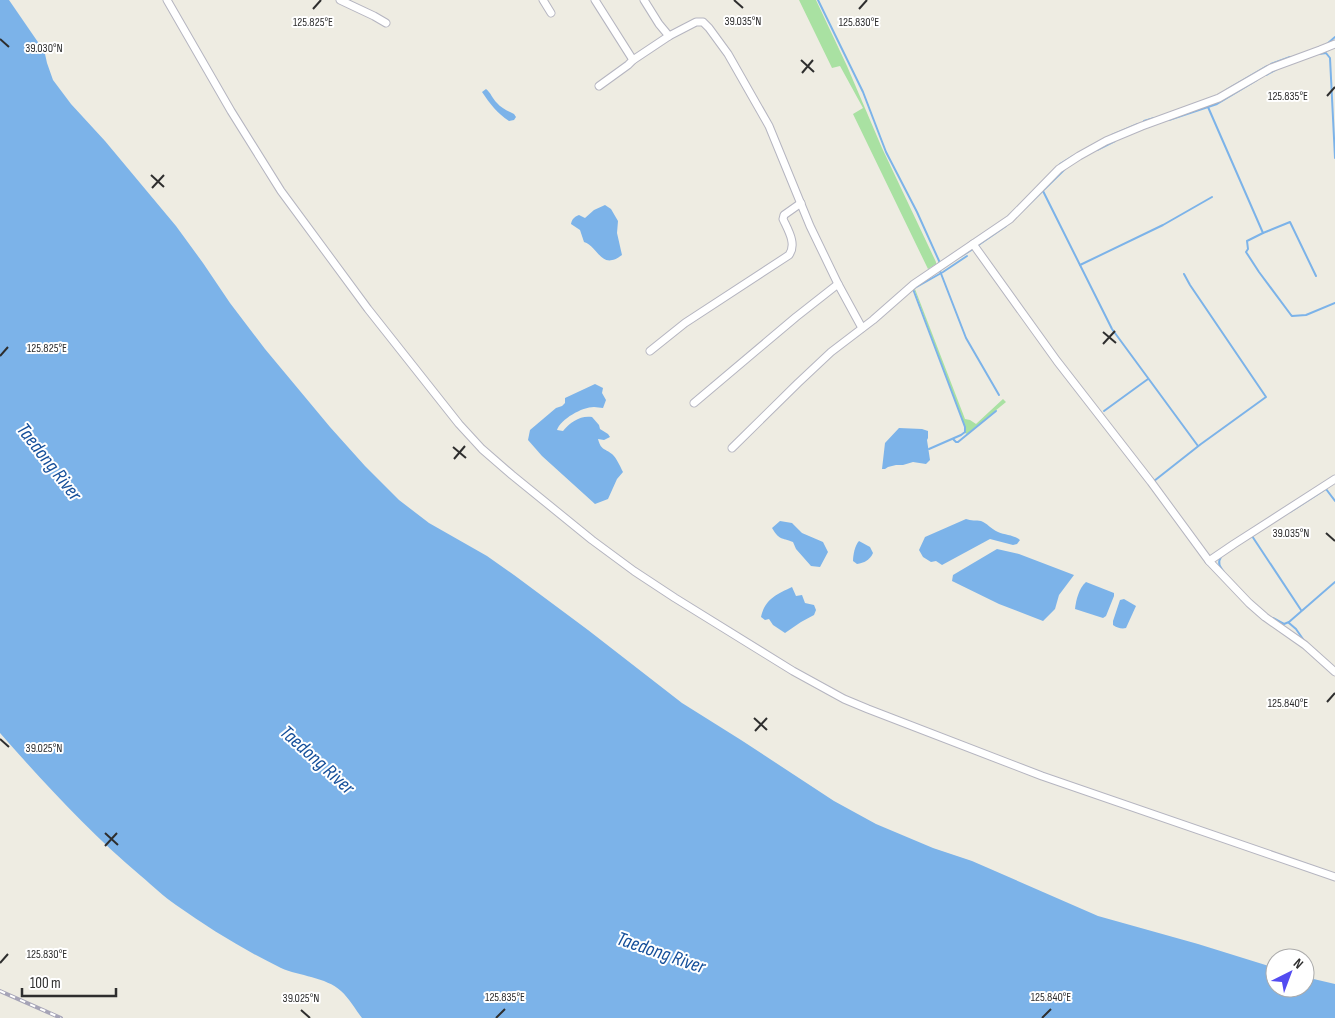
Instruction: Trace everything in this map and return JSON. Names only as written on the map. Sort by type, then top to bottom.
[{"type":"street","points":[[167,0],[231,111],[280,190],[368,309],[459,424],[482,449],[512,475],[599,545],[675,598],[793,671],[844,699],[1042,776],[1335,877]]},
{"type":"street","points":[[340,0],[386,23]]},
{"type":"street","points":[[543,0],[551,13]]},
{"type":"street","points":[[595,0],[633,60]]},
{"type":"street","points":[[644,0],[669,36]]},
{"type":"street","points":[[599,86],[669,36],[696,22],[704,22],[728,54],[769,126],[810,226],[862,328]]},
{"type":"street","points":[[732,448],[831,352],[914,284],[1010,219],[1059,169],[1106,141],[1219,98],[1271,68],[1335,44]]},
{"type":"street","points":[[650,351],[685,324],[789,255],[793,246],[783,219],[784,215],[801,203]]},
{"type":"street","points":[[973,244],[1057,361],[1151,482],[1209,561],[1249,603],[1265,617],[1306,646],[1335,672]]},
{"type":"street","points":[[694,403],[838,284]]},
{"type":"street","points":[[1209,561],[1335,479]]},
{"type":"green space","points":[[799,0],[816,0],[882,148],[936,262],[936,264],[928,269],[853,114],[863,108],[840,66],[832,68]]},
{"type":"green space","points":[[914,289],[965,419],[976,424],[1003,399],[1006,402],[967,434],[965,433],[965,427]]},
{"type":"water","name":"Taedong River","points":[[0,0],[9,0],[42,48],[53,80],[71,104],[105,141],[176,226],[265,349],[330,427],[399,500],[429,523],[487,556],[514,575],[682,703],[834,801],[876,824],[933,848],[972,861],[1098,916],[1265,965],[1265,998],[1315,998],[1315,979],[1335,984],[1335,1018],[362,1018],[347,997],[335,986],[288,971],[267,961],[214,931],[163,895],[122,860],[86,825],[0,733]]},
{"type":"water","points":[[486,89],[499,105],[514,114],[516,117],[514,120],[509,121],[494,108],[482,92]]},
{"type":"water","points":[[605,205],[611,209],[618,221],[617,233],[622,255],[609,260],[605,259],[584,242],[580,230],[571,224],[573,219],[579,215],[585,218],[594,210]]},
{"type":"water","points":[[595,384],[603,388],[602,393],[606,400],[603,408],[594,407],[578,411],[567,418],[557,430],[563,431],[572,422],[580,418],[592,417],[600,429],[610,437],[604,440],[598,439],[599,443],[615,457],[623,472],[617,479],[608,499],[595,504],[542,456],[528,440],[530,430],[556,408],[562,406],[565,403],[565,398]]},
{"type":"water","points":[[899,428],[928,431],[927,440],[930,460],[926,464],[913,462],[882,469],[885,443]]},
{"type":"water","points":[[966,519],[981,521],[998,532],[1020,540],[1017,544],[1013,545],[990,539],[942,565],[936,561],[931,562],[923,557],[919,550],[925,537]]},
{"type":"water","points":[[780,521],[792,523],[802,533],[823,542],[828,552],[820,567],[811,566],[796,549],[793,542],[777,535],[772,528]]},
{"type":"water","points":[[859,541],[870,547],[873,553],[866,561],[857,564],[853,559],[855,548]]},
{"type":"water","points":[[997,549],[1019,554],[1074,575],[1059,595],[1055,609],[1043,621],[999,604],[952,581],[953,575]]},
{"type":"water","points":[[1086,582],[1114,593],[1106,616],[1103,618],[1075,609],[1078,594]]},
{"type":"water","points":[[792,587],[796,596],[802,595],[805,603],[814,605],[816,610],[814,615],[785,633],[773,625],[769,619],[765,620],[761,617],[769,601]]},
{"type":"water","points":[[1124,599],[1136,606],[1126,628],[1121,628],[1113,625],[1113,621],[1120,600]]},
{"type":"waterway","points":[[818,0],[863,92],[886,152],[941,263]]},
{"type":"waterway","points":[[1327,44],[1335,37]]},
{"type":"waterway","points":[[1319,54],[1326,53],[1330,58],[1335,158]]},
{"type":"waterway","points":[[1271,64],[1290,57]]},
{"type":"waterway","points":[[1226,90],[1267,66]]},
{"type":"waterway","points":[[1266,75],[1277,69]]},
{"type":"waterway","points":[[1169,120],[1217,104],[1257,80]]},
{"type":"waterway","points":[[1208,107],[1263,233],[1290,222],[1316,276]]},
{"type":"waterway","points":[[1144,121],[1154,118]]},
{"type":"waterway","points":[[1112,135],[1138,124]]},
{"type":"waterway","points":[[1097,150],[1115,141]]},
{"type":"waterway","points":[[1060,164],[1073,156]]},
{"type":"waterway","points":[[1017,216],[1065,169]]},
{"type":"waterway","points":[[1043,191],[1112,329],[1198,446]]},
{"type":"waterway","points":[[1080,265],[1163,225],[1212,197]]},
{"type":"waterway","points":[[977,246],[1006,226]]},
{"type":"waterway","points":[[1263,233],[1247,241],[1248,249],[1246,252],[1292,316],[1306,315],[1335,303]]},
{"type":"waterway","points":[[960,257],[973,249]]},
{"type":"waterway","points":[[913,289],[967,256]]},
{"type":"waterway","points":[[937,272],[952,262]]},
{"type":"waterway","points":[[940,271],[966,338],[999,395]]},
{"type":"waterway","points":[[1154,481],[1266,397],[1184,274]]},
{"type":"waterway","points":[[913,289],[965,427],[965,432],[961,435],[929,449]]},
{"type":"waterway","points":[[1104,411],[1148,379]]},
{"type":"waterway","points":[[953,439],[958,442],[996,411]]},
{"type":"waterway","points":[[1290,512],[1326,489],[1335,501]]},
{"type":"waterway","points":[[1252,536],[1301,610]]},
{"type":"waterway","points":[[1221,557],[1219,563],[1224,572]]},
{"type":"waterway","points":[[1273,618],[1284,624],[1289,622],[1335,582]]},
{"type":"waterway","points":[[1289,623],[1305,642]]},
{"type":"railway","points":[[0,991],[61,1018]]}]
